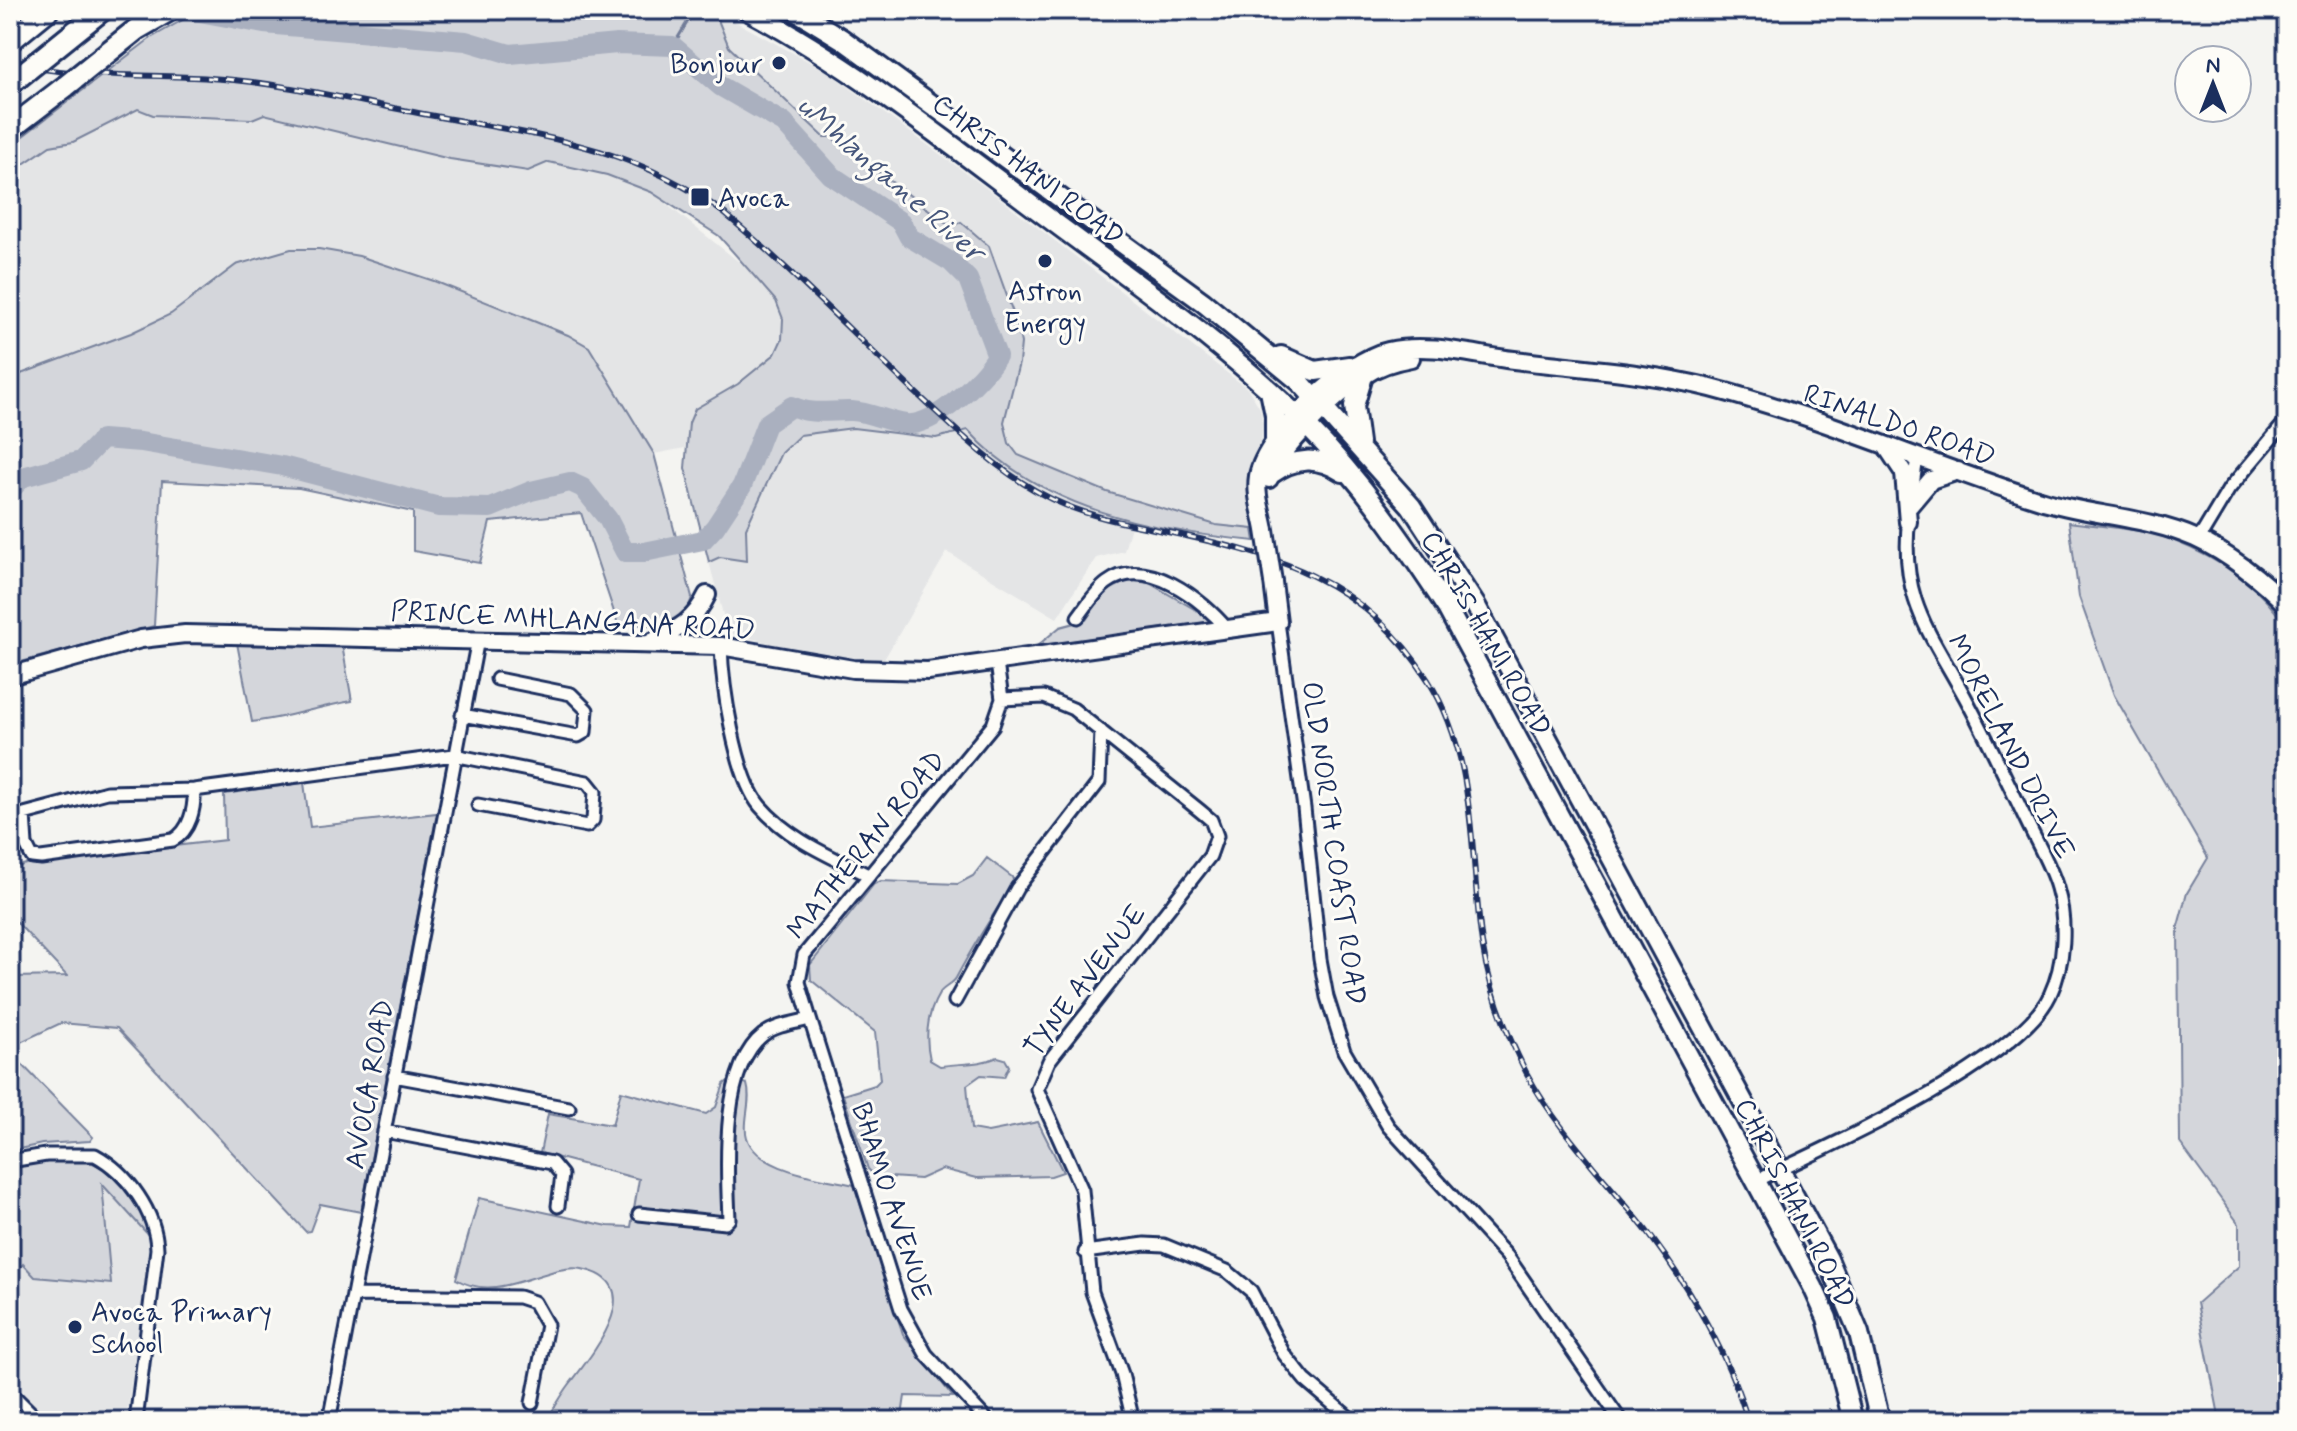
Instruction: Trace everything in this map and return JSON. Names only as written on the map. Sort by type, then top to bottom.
[{"type":"highway","points":[[10,41],[48,10]]},
{"type":"highway","points":[[10,84],[102,10]]},
{"type":"highway","points":[[10,129],[137,29],[170,10]]},
{"type":"main road","name":"CHRIS HANI ROAD","points":[[795,10],[842,39],[1250,340],[1322,404],[1411,506],[1476,606],[1781,1169],[1845,1296],[1859,1333],[1880,1421]]},
{"type":"main road","points":[[826,10],[842,39]]},
{"type":"main road","name":"CHRIS HANI ROAD","points":[[753,11],[905,110],[1175,313],[1270,390],[1355,480],[1403,540],[1447,608],[1827,1318],[1853,1421]]},
{"type":"main road","points":[[1250,340],[1315,371],[1357,371],[1354,406],[1360,446]]},
{"type":"main road","points":[[1270,390],[1275,439]]},
{"type":"main road","points":[[1271,474],[1287,463],[1313,460],[1355,480]]},
{"type":"street","name":"RINALDO ROAD","points":[[1303,422],[1357,371],[1412,357],[1472,355],[1707,387],[2038,500],[2148,523],[2199,539],[2259,580],[2287,606]]},
{"type":"street","points":[[2199,539],[2229,489],[2287,420]]},
{"type":"street","name":"OLD NORTH COAST ROAD","points":[[1303,422],[1275,439],[1258,477],[1257,495],[1264,522],[1304,808],[1320,959],[1327,997],[1344,1051],[1388,1126],[1507,1256],[1621,1421]]},
{"type":"street","name":"OLD NORTH COAST ROAD","points":[[1264,522],[1271,474],[1303,422]]},
{"type":"street","points":[[1886,446],[1904,473],[1909,514]]},
{"type":"street","name":"MORELAND DRIVE","points":[[1756,1181],[1940,1088],[1996,1054],[2036,1017],[2049,997],[2058,971],[2063,943],[2057,887],[1992,751],[1918,613],[1908,575],[1909,514],[1917,457]]},
{"type":"street","points":[[1909,514],[1931,480],[1958,471]]},
{"type":"street","points":[[1078,617],[1108,582],[1121,575],[1140,573],[1168,583],[1201,603],[1227,629]]},
{"type":"street","points":[[650,643],[687,625],[697,616],[707,595]]},
{"type":"street","name":"PRINCE MHLANGANA ROAD","points":[[10,676],[128,643],[185,634],[721,646],[853,669],[928,671],[1278,622]]},
{"type":"street","name":"AVOCA ROAD","points":[[329,1421],[356,1295],[394,1076],[478,639]]},
{"type":"street","points":[[721,646],[722,684],[752,794],[767,813],[797,837],[868,875]]},
{"type":"street","points":[[997,663],[1002,699]]},
{"type":"street","points":[[462,715],[578,736],[585,732],[587,710],[575,695],[497,679]]},
{"type":"street","name":"TYNE AVENUE","points":[[1002,699],[1029,696],[1057,700],[1101,731],[1211,820],[1217,836],[1210,856],[1039,1076],[1037,1089],[1039,1101],[1082,1190],[1085,1252],[1092,1292],[1122,1374],[1133,1421]]},
{"type":"street","name":"MATHERAN ROAD","points":[[810,1019],[799,982],[804,955],[993,725],[1002,699]]},
{"type":"street","points":[[955,1001],[1017,888],[1099,782],[1101,731]]},
{"type":"street","points":[[194,790],[192,814],[181,835],[173,840],[41,858],[32,857],[26,845],[22,819],[27,813],[107,792],[194,790],[454,755],[587,782],[595,792],[593,820],[587,826],[478,805]]},
{"type":"street","points":[[639,1214],[725,1223],[729,1219],[727,1161],[733,1089],[758,1040],[773,1029],[810,1019]]},
{"type":"street","name":"BHAMO AVENUE","points":[[810,1019],[901,1309],[926,1354],[988,1421]]},
{"type":"street","points":[[394,1076],[569,1108]]},
{"type":"street","points":[[384,1131],[552,1163],[562,1175],[558,1206]]},
{"type":"street","points":[[10,1161],[46,1155],[95,1155],[122,1178],[153,1222],[157,1249],[136,1421]]},
{"type":"street","points":[[1085,1252],[1145,1244],[1164,1245],[1227,1271],[1251,1291],[1284,1354],[1305,1380],[1353,1421]]},
{"type":"street","points":[[356,1295],[519,1297],[534,1302],[547,1325],[532,1403]]},
{"type":"street","points":[[10,1392],[34,1419]]},
{"type":"shaded area","points":[[200,10],[714,10],[729,47],[824,137],[831,137],[951,226],[961,222],[989,246],[1021,343],[1004,422],[1009,443],[1018,455],[1107,492],[1216,525],[1253,529],[1255,541],[1177,531],[1100,511],[1063,497],[1028,479],[997,457],[968,430],[936,438],[853,428],[800,435],[781,453],[746,528],[747,561],[720,557],[709,562],[685,468],[689,423],[695,409],[738,384],[775,354],[782,339],[783,319],[776,301],[719,236],[651,192],[607,175],[549,162],[528,171],[450,159],[264,114],[252,119],[153,115],[138,109],[73,142],[50,146],[10,173],[10,146],[151,38]]},
{"type":"shaded area","points":[[714,10],[828,72],[985,187],[1248,389],[1260,408],[1263,423],[1262,438],[1248,483],[1253,529],[1216,525],[1107,492],[1018,455],[1009,443],[1004,422],[1021,343],[989,246],[951,226],[831,137],[824,137],[729,47]]},
{"type":"shaded area","points":[[138,109],[153,115],[252,119],[264,114],[450,159],[528,171],[549,162],[607,175],[651,192],[758,277],[782,311],[782,339],[769,360],[738,384],[695,409],[685,448],[654,454],[589,347],[434,281],[359,256],[305,248],[249,259],[212,281],[171,314],[131,333],[10,378],[10,173],[50,146],[73,142]]},
{"type":"shaded area","points":[[291,249],[319,249],[359,256],[434,281],[568,335],[589,347],[654,454],[692,597],[681,616],[663,624],[618,624],[581,513],[490,522],[480,563],[413,551],[413,512],[299,488],[162,481],[154,626],[10,665],[10,378],[131,333],[171,314],[236,265]]},
{"type":"shaded area","points":[[865,428],[936,438],[968,430],[983,447],[1046,491],[1081,505],[1133,519],[1124,551],[1096,558],[1057,618],[947,552],[883,661],[812,653],[728,633],[709,562],[720,557],[747,561],[746,528],[781,453],[800,435],[816,430]]},
{"type":"shaded area","points":[[2069,522],[2147,533],[2189,547],[2251,586],[2287,628],[2287,1421],[2220,1421],[2197,1303],[2239,1266],[2239,1224],[2180,1143],[2178,926],[2187,893],[2208,858],[2114,695],[2079,597]]},
{"type":"shaded area","points":[[1129,580],[1149,583],[1215,621],[1037,646],[1060,627],[1086,620],[1105,592]]},
{"type":"shaded area","points":[[237,643],[342,645],[352,701],[252,722]]},
{"type":"shaded area","points":[[304,783],[310,827],[437,813],[361,1212],[320,1204],[310,1231],[306,1232],[117,1028],[61,1023],[10,1047],[10,977],[67,976],[10,915],[10,869],[29,863],[225,840],[224,794]]},
{"type":"shaded area","points":[[987,858],[1012,877],[1014,883],[956,978],[935,1002],[928,1026],[930,1060],[940,1066],[977,1063],[998,1057],[1005,1059],[1009,1066],[1004,1077],[981,1075],[967,1085],[971,1129],[988,1132],[1038,1122],[1063,1172],[1051,1176],[977,1178],[942,1169],[920,1179],[875,1176],[868,1169],[843,1095],[875,1085],[880,1080],[875,1032],[811,980],[810,965],[874,884],[881,881],[958,884],[973,876]]},
{"type":"shaded area","points":[[10,1052],[93,1137],[90,1141],[42,1144],[10,1151]]},
{"type":"shaded area","points":[[732,1078],[747,1084],[746,1133],[751,1146],[761,1156],[791,1171],[854,1185],[903,1334],[953,1397],[905,1396],[902,1416],[896,1421],[545,1421],[601,1340],[615,1304],[613,1289],[603,1277],[582,1269],[568,1268],[489,1287],[473,1286],[456,1279],[479,1198],[608,1226],[631,1227],[639,1179],[540,1153],[548,1114],[612,1125],[621,1091],[706,1114],[716,1107],[724,1084]]},
{"type":"shaded area","points":[[80,1160],[105,1169],[126,1188],[151,1238],[102,1184],[111,1284],[35,1277],[23,1264],[13,1274],[10,1271],[10,1169],[40,1162]]},
{"type":"shaded area","name":"Avoca Primary School","points":[[93,1174],[151,1238],[126,1421],[48,1421],[10,1377],[10,1277],[13,1274],[10,1271]]},
{"type":"waterway","name":"uMhlangane River","points":[[10,491],[23,477],[81,461],[102,439],[141,442],[282,466],[439,507],[490,508],[531,491],[570,482],[583,488],[608,519],[625,552],[644,552],[703,540],[742,486],[766,424],[792,406],[814,412],[859,412],[899,423],[918,423],[957,400],[997,356],[968,279],[951,262],[909,237],[901,222],[831,175],[784,123],[720,86],[673,46],[617,44],[510,54],[466,41],[264,24],[189,10]]},
{"type":"waterway","points":[[673,46],[694,11]]},
{"type":"railway","points":[[10,63],[85,73],[210,78],[285,87],[533,134],[612,155],[650,170],[688,189],[724,213],[950,425],[1023,483],[1089,514],[1278,561],[1345,594],[1375,617],[1403,645],[1428,680],[1456,742],[1469,808],[1485,960],[1499,1009],[1518,1057],[1553,1115],[1649,1234],[1679,1277],[1719,1348],[1748,1421]]},
{"type":"place","name":"Bonjour","points":[[779,63]]},
{"type":"place","name":"Avoca","points":[[700,197]]},
{"type":"place","name":"Astron Energy","points":[[1045,261]]},
{"type":"place","name":"Avoca Primary School","points":[[75,1327]]}]
